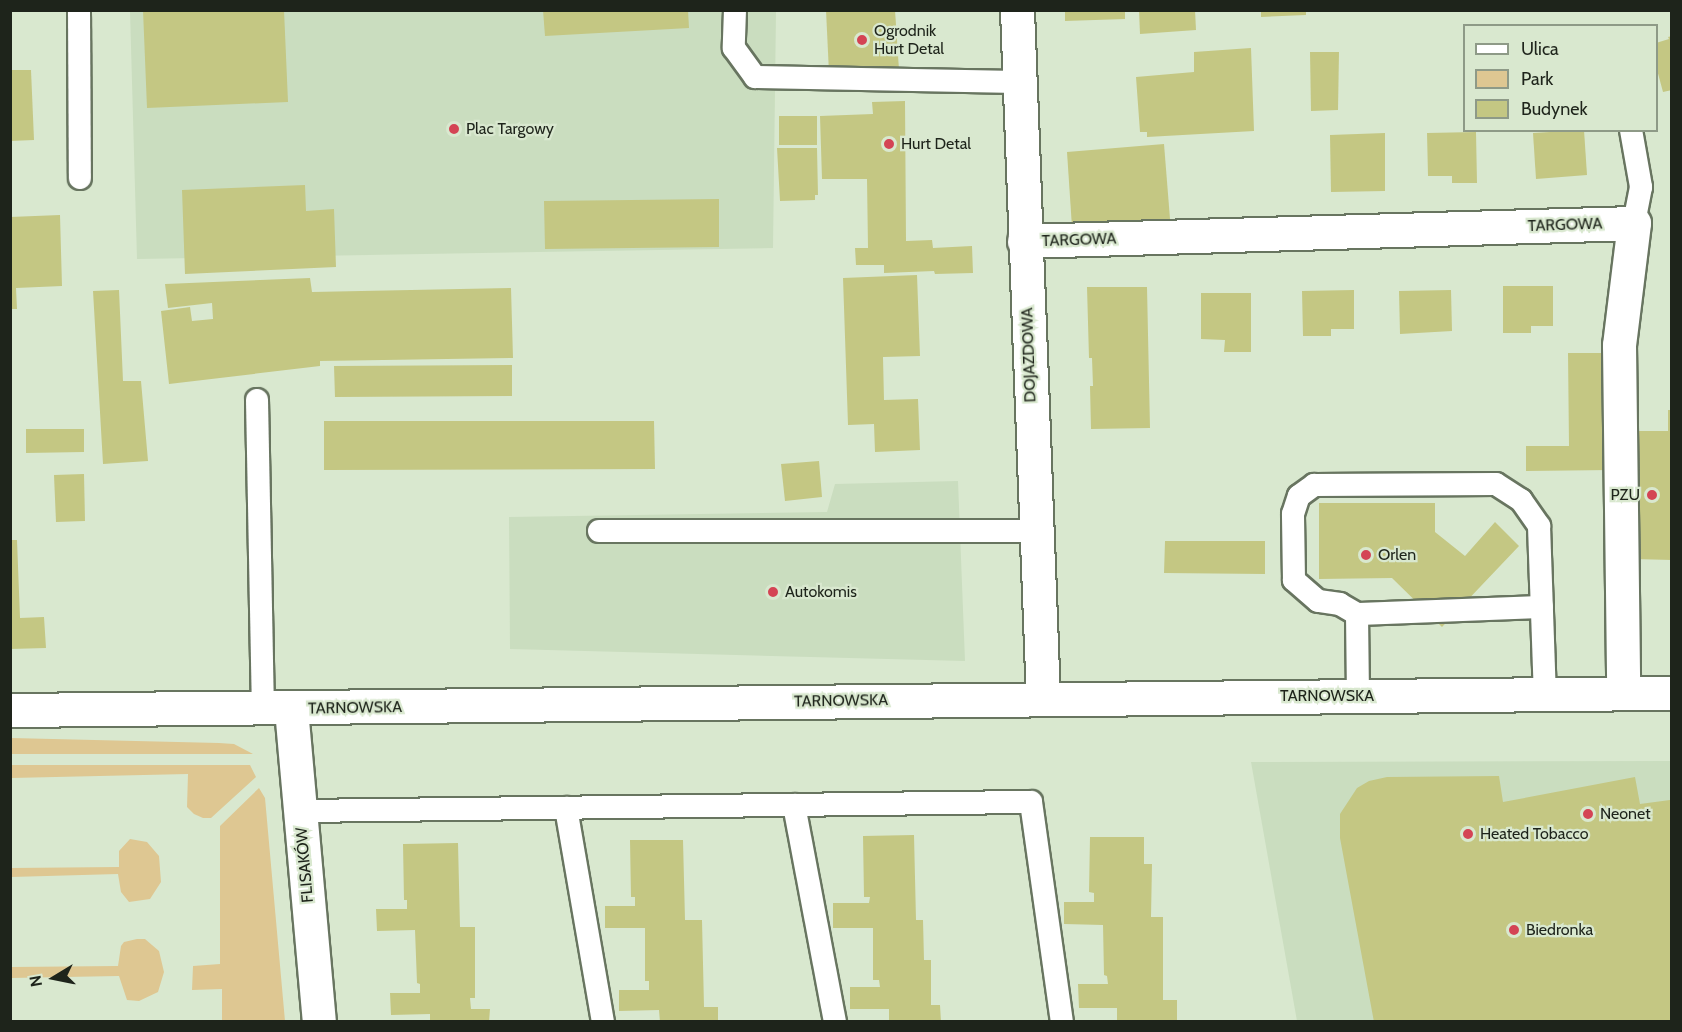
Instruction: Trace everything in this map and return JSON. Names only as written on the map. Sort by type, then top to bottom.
[{"type":"street","name":"DOJAZDOWA","points":[[1017,10],[1043,699]]},
{"type":"street","name":"TARGOWA","points":[[1024,241],[1634,223]]},
{"type":"street","points":[[1623,693],[1619,345],[1634,223]]},
{"type":"street","name":"TARNOWSKA","points":[[10,710],[1671,693]]},
{"type":"street","name":"FLISAKÓW","points":[[277,709],[300,811],[319,1022]]},
{"type":"lane","points":[[79,10],[80,178]]},
{"type":"lane","points":[[735,10],[734,48],[755,77],[1019,82]]},
{"type":"lane","points":[[1631,132],[1641,187],[1634,223]]},
{"type":"lane","points":[[257,400],[277,709]]},
{"type":"lane","points":[[1542,607],[1357,614],[1340,604],[1318,600],[1294,580],[1293,514],[1299,496],[1314,485],[1496,484],[1521,500],[1539,526],[1542,607],[1545,694]]},
{"type":"lane","points":[[599,531],[1036,531]]},
{"type":"lane","points":[[1357,614],[1358,696]]},
{"type":"lane","points":[[300,811],[1031,802],[1062,1022]]},
{"type":"lane","points":[[794,805],[835,1022]]},
{"type":"lane","points":[[566,808],[603,1022]]},
{"type":"shaded area","name":"Plac Targowy","points":[[130,11],[776,11],[773,248],[137,259]]},
{"type":"shaded area","points":[[958,481],[965,661],[510,649],[509,517],[827,512],[835,484]]},
{"type":"shaded area","name":"Biedronka","points":[[1671,761],[1671,1021],[1297,1021],[1251,762]]},
{"type":"green space","points":[[11,738],[219,743],[234,744],[253,754],[11,754]]},
{"type":"green space","points":[[11,765],[250,765],[256,777],[211,818],[203,818],[194,814],[187,807],[188,774],[11,778]]},
{"type":"green space","points":[[259,788],[265,798],[285,1021],[222,1021],[222,989],[192,990],[193,966],[220,964],[220,826]]},
{"type":"green space","points":[[130,839],[147,842],[159,856],[161,882],[150,899],[129,902],[121,892],[118,874],[11,877],[11,868],[119,867],[119,851]]},
{"type":"green space","points":[[145,939],[159,951],[164,972],[158,992],[139,1001],[127,1000],[119,976],[11,978],[11,967],[118,966],[121,946],[124,942]]},
{"type":"building","points":[[143,10],[284,10],[288,102],[147,108]]},
{"type":"building","points":[[543,10],[688,10],[689,28],[545,36]]},
{"type":"building","name":"Ogrodnik Hurt Detal","points":[[826,10],[895,10],[899,70],[829,73]]},
{"type":"building","points":[[1065,10],[1125,10],[1125,19],[1065,21]]},
{"type":"building","points":[[1139,10],[1195,10],[1196,30],[1140,34]]},
{"type":"building","points":[[1261,10],[1306,10],[1306,15],[1261,17]]},
{"type":"building","points":[[1672,36],[1672,90],[1663,92],[1658,73],[1658,42],[1669,39],[1668,37]]},
{"type":"building","points":[[1251,48],[1254,131],[1147,137],[1147,132],[1140,132],[1136,77],[1194,72],[1194,52]]},
{"type":"building","points":[[1310,52],[1339,52],[1338,110],[1311,111]]},
{"type":"building","points":[[10,70],[31,70],[34,140],[10,141]]},
{"type":"building","points":[[905,101],[906,241],[932,240],[933,248],[972,246],[973,273],[935,274],[934,271],[884,273],[884,265],[856,265],[855,248],[868,248],[867,179],[822,179],[820,116],[873,114],[872,102]]},
{"type":"building","points":[[779,116],[817,116],[817,145],[779,145]]},
{"type":"building","points":[[1476,132],[1477,183],[1452,183],[1452,176],[1428,176],[1427,133]]},
{"type":"building","points":[[1584,132],[1587,175],[1536,179],[1533,133]]},
{"type":"building","points":[[1385,133],[1385,191],[1331,192],[1330,135]]},
{"type":"building","points":[[1164,144],[1170,219],[1072,227],[1067,152]]},
{"type":"building","points":[[777,148],[817,148],[818,195],[815,195],[815,200],[780,201]]},
{"type":"building","points":[[305,185],[306,211],[334,209],[336,267],[185,274],[182,190]]},
{"type":"building","points":[[719,199],[719,247],[545,249],[544,201]]},
{"type":"building","points":[[60,215],[62,286],[16,288],[17,309],[10,309],[10,217]]},
{"type":"building","points":[[917,275],[920,356],[883,357],[884,400],[918,399],[920,450],[875,452],[874,424],[848,425],[843,278]]},
{"type":"building","points":[[310,278],[312,292],[511,288],[513,358],[320,361],[320,366],[169,384],[161,311],[190,307],[192,321],[213,319],[212,303],[168,308],[165,284]]},
{"type":"building","points":[[1503,286],[1553,286],[1553,326],[1531,326],[1531,333],[1503,333]]},
{"type":"building","points":[[1087,287],[1147,287],[1150,428],[1091,429],[1090,386],[1093,386],[1092,358],[1089,358]]},
{"type":"building","points":[[119,290],[123,381],[141,381],[148,461],[103,464],[93,291]]},
{"type":"building","points":[[1354,290],[1354,329],[1331,329],[1331,336],[1303,336],[1302,291]]},
{"type":"building","points":[[1451,290],[1452,331],[1400,334],[1399,291]]},
{"type":"building","points":[[1201,293],[1251,293],[1251,352],[1224,352],[1225,340],[1201,339]]},
{"type":"building","points":[[1568,353],[1611,353],[1611,470],[1526,471],[1526,446],[1569,446]]},
{"type":"building","points":[[512,365],[512,396],[335,397],[334,366]]},
{"type":"building","name":"PZU","points":[[1668,410],[1672,410],[1672,560],[1633,559],[1634,431],[1668,431]]},
{"type":"building","points":[[324,421],[654,421],[655,469],[324,470]]},
{"type":"building","points":[[26,429],[84,429],[84,452],[26,453]]},
{"type":"building","points":[[819,461],[822,497],[785,501],[781,464]]},
{"type":"building","points":[[84,474],[85,521],[56,522],[54,475]]},
{"type":"building","points":[[1319,503],[1435,503],[1435,532],[1465,556],[1495,522],[1519,546],[1442,627],[1392,578],[1319,579]]},
{"type":"building","points":[[10,540],[17,540],[20,618],[44,617],[46,648],[10,649]]},
{"type":"building","points":[[1165,541],[1265,541],[1265,574],[1164,573]]},
{"type":"building","name":"Biedronka","points":[[1499,776],[1503,802],[1635,777],[1640,804],[1670,800],[1672,1022],[1374,1022],[1340,838],[1340,814],[1357,788],[1369,781],[1387,777]]},
{"type":"building","points":[[914,835],[916,920],[923,920],[924,960],[931,960],[931,1005],[940,1005],[941,1022],[889,1022],[889,1009],[850,1009],[850,987],[880,987],[879,980],[873,980],[873,928],[833,928],[833,903],[869,903],[870,897],[864,897],[863,836]]},
{"type":"building","points":[[1090,837],[1144,837],[1144,864],[1152,864],[1151,917],[1163,917],[1163,1000],[1177,1000],[1177,1022],[1117,1022],[1117,1008],[1079,1008],[1078,984],[1108,984],[1107,976],[1104,975],[1103,925],[1064,924],[1064,902],[1094,902],[1094,893],[1089,892]]},
{"type":"building","points":[[630,840],[683,840],[685,920],[702,920],[704,1007],[718,1007],[718,1022],[660,1022],[659,1010],[619,1011],[619,990],[649,990],[649,981],[645,981],[645,928],[605,928],[605,906],[635,906],[635,897],[631,897]]},
{"type":"building","points":[[458,843],[460,927],[475,927],[475,998],[470,998],[471,1009],[490,1009],[489,1022],[430,1022],[430,1014],[391,1015],[390,993],[420,993],[420,984],[417,983],[415,930],[377,931],[376,909],[407,909],[407,900],[404,900],[403,844]]},
{"type":"place","name":"Ogrodnik Hurt Detal","points":[[862,40]]},
{"type":"place","name":"Plac Targowy","points":[[454,129]]},
{"type":"place","name":"Hurt Detal","points":[[889,144]]},
{"type":"place","name":"PZU","points":[[1652,495]]},
{"type":"place","name":"Orlen","points":[[1366,555]]},
{"type":"place","name":"Autokomis","points":[[773,592]]},
{"type":"place","name":"Neonet","points":[[1588,814]]},
{"type":"place","name":"Heated Tobacco","points":[[1468,834]]},
{"type":"place","name":"Biedronka","points":[[1514,930]]}]
